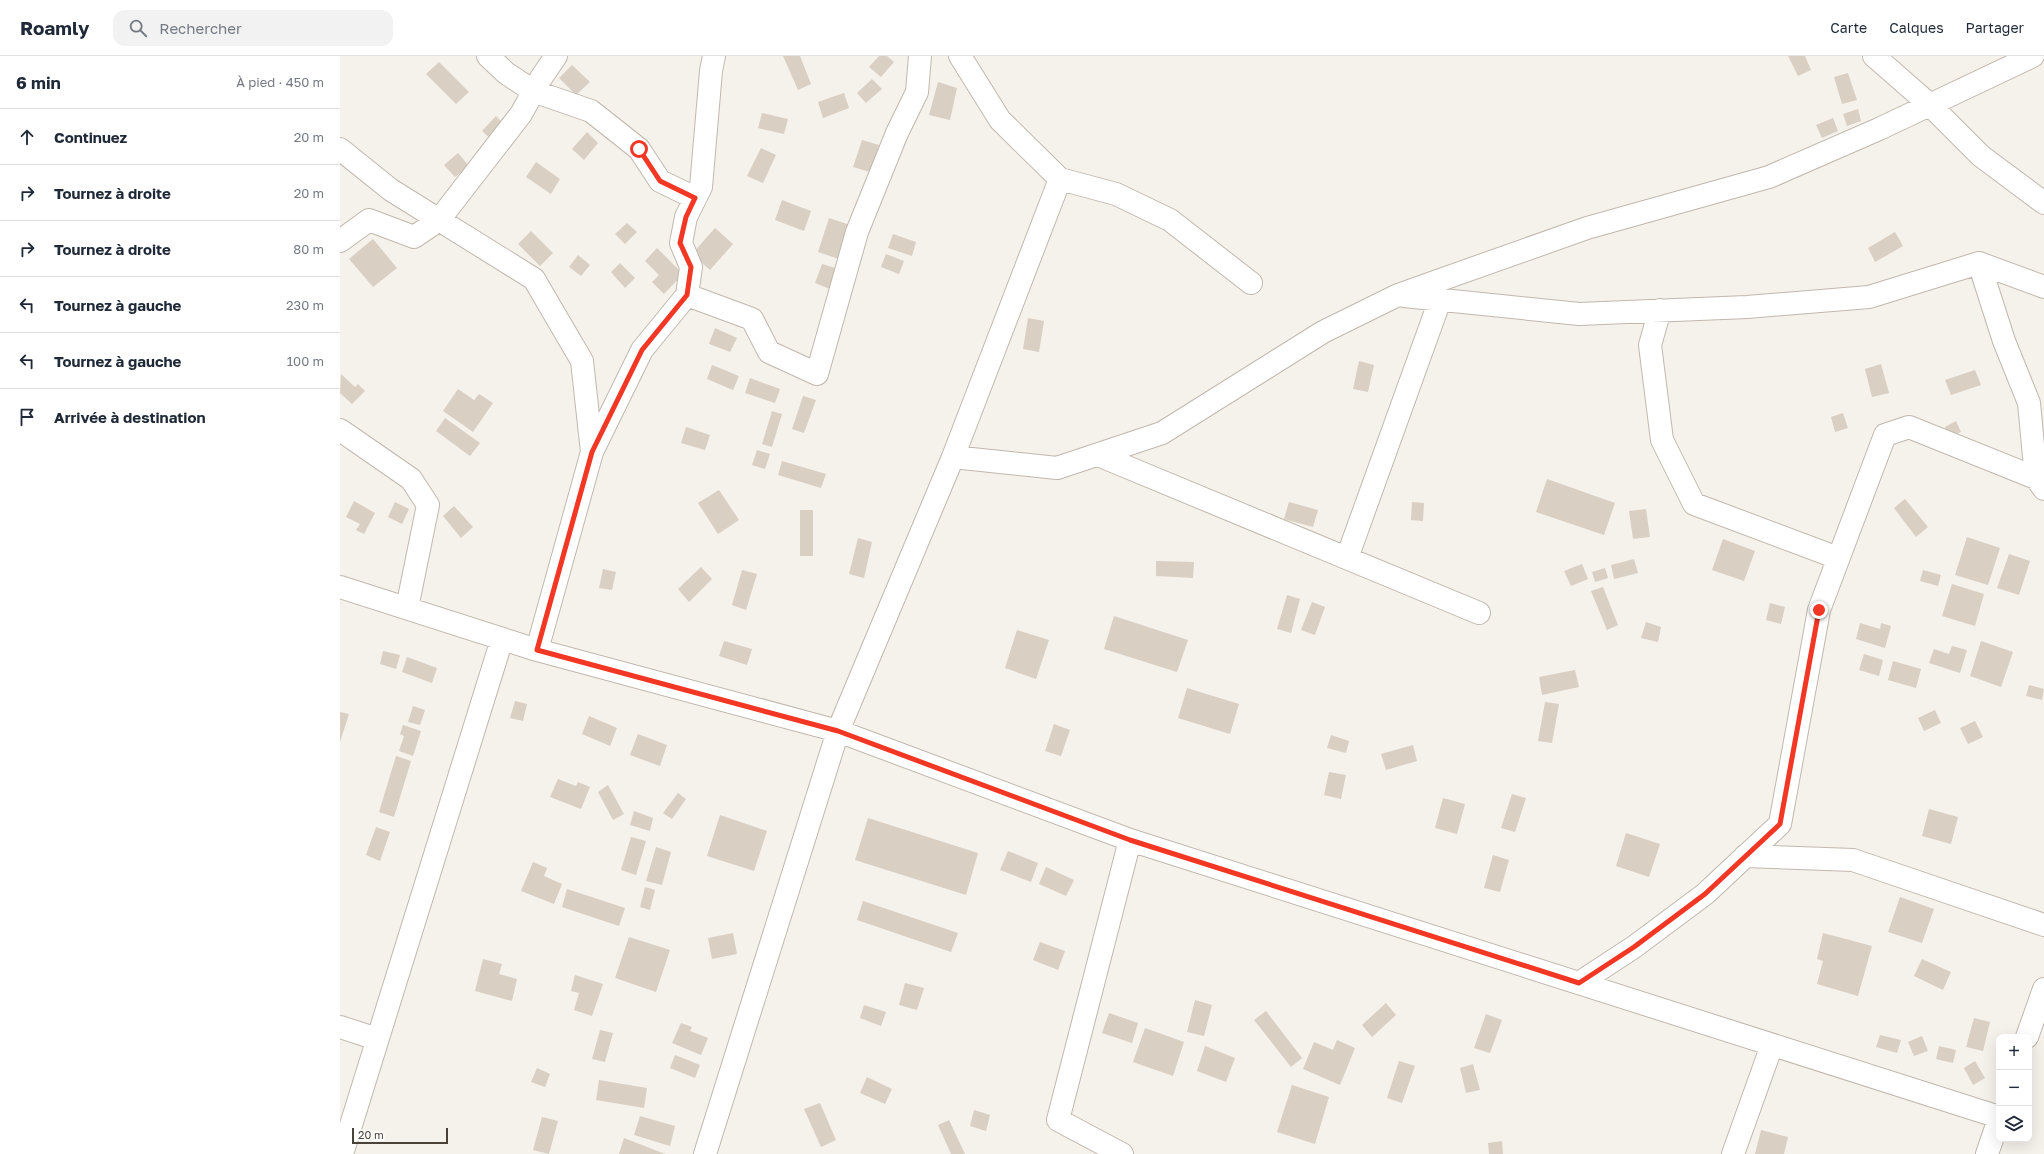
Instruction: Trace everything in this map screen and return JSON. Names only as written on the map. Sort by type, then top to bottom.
[{"type":"street","points":[[488,56],[506,73],[533,91],[591,111],[639,149],[660,181],[695,198]]},
{"type":"street","points":[[340,241],[369,220],[414,237],[439,220],[521,114],[533,91],[556,56]]},
{"type":"street","points":[[537,650],[592,452],[642,350],[687,295],[691,267],[680,243],[686,217],[701,187],[711,71],[714,56]]},
{"type":"street","points":[[687,295],[752,319],[769,352],[817,374],[857,232],[897,133],[917,92],[920,56]]},
{"type":"street","points":[[960,56],[1000,120],[1060,179],[1116,194],[1170,220],[1251,283]]},
{"type":"street","points":[[953,457],[1057,468],[1162,433],[1323,332],[1398,295],[1587,228],[1769,177],[1879,130],[2033,56]]},
{"type":"street","points":[[1878,58],[1930,106],[1980,156],[2044,203]]},
{"type":"street","points":[[340,149],[391,190],[534,279],[582,361],[592,452]]},
{"type":"street","points":[[705,1154],[838,731],[953,457],[1060,179]]},
{"type":"street","points":[[1398,295],[1579,314],[1747,306],[1869,297],[1979,263],[2044,287]]},
{"type":"street","points":[[1979,263],[2004,341],[2029,403],[2040,484]]},
{"type":"street","points":[[1347,558],[1440,300]]},
{"type":"street","points":[[1660,310],[1650,345],[1662,440],[1694,504],[1838,558]]},
{"type":"street","points":[[1579,983],[1634,947],[1705,894],[1780,824],[1819,610],[1885,435],[1909,428],[2040,484]]},
{"type":"street","points":[[340,430],[411,480],[428,505],[407,608]]},
{"type":"street","points":[[1098,455],[1480,613]]},
{"type":"street","points":[[340,587],[537,650],[838,731],[1130,840],[1996,1117]]},
{"type":"street","points":[[342,1154],[502,639]]},
{"type":"street","points":[[1122,1154],[1058,1120],[1130,840]]},
{"type":"street","points":[[1745,856],[1853,860],[2044,925]]},
{"type":"street","points":[[2028,1034],[2044,989]]},
{"type":"street","points":[[340,1027],[377,1039]]},
{"type":"street","points":[[1733,1154],[1772,1045]]},
{"type":"street","points":[[1987,1154],[1996,1127]]},
{"type":"building","points":[[783,56],[800,56],[811,84],[798,90]]},
{"type":"building","points":[[879,56],[887,56],[894,62],[881,77],[869,67]]},
{"type":"building","points":[[1788,56],[1805,56],[1811,70],[1798,76]]},
{"type":"building","points":[[439,62],[469,92],[456,104],[426,74]]},
{"type":"building","points":[[572,65],[590,82],[576,95],[559,78]]},
{"type":"building","points":[[1848,73],[1857,100],[1842,104],[1834,77]]},
{"type":"building","points":[[872,79],[882,89],[866,103],[857,93]]},
{"type":"building","points":[[938,82],[957,88],[950,120],[929,115]]},
{"type":"building","points":[[844,93],[849,108],[823,118],[818,102]]},
{"type":"building","points":[[1858,109],[1861,121],[1847,126],[1843,114]]},
{"type":"building","points":[[762,113],[788,119],[784,134],[758,128]]},
{"type":"building","points":[[496,116],[507,127],[493,141],[482,131]]},
{"type":"building","points":[[1833,118],[1838,131],[1822,138],[1816,125]]},
{"type":"building","points":[[587,132],[598,143],[584,160],[572,149]]},
{"type":"building","points":[[862,140],[879,145],[870,172],[853,167]]},
{"type":"building","points":[[761,148],[776,155],[763,183],[747,176]]},
{"type":"building","points":[[458,153],[469,166],[455,177],[444,165]]},
{"type":"building","points":[[536,162],[560,179],[551,194],[526,177]]},
{"type":"building","points":[[782,200],[811,211],[804,231],[775,220]]},
{"type":"building","points":[[829,218],[850,225],[839,259],[818,252]]},
{"type":"building","points":[[627,223],[637,232],[625,244],[615,234]]},
{"type":"building","points":[[715,228],[733,244],[710,270],[692,254]]},
{"type":"building","points":[[531,231],[553,253],[540,266],[518,244]]},
{"type":"building","points":[[1895,232],[1903,246],[1875,262],[1868,248]]},
{"type":"building","points":[[893,234],[916,242],[912,256],[888,248]]},
{"type":"building","points":[[373,239],[397,268],[373,287],[349,259]]},
{"type":"building","points":[[657,248],[683,274],[664,294],[652,282],[659,275],[645,261]]},
{"type":"building","points":[[886,254],[904,261],[899,274],[881,267]]},
{"type":"building","points":[[578,255],[590,265],[581,276],[569,267]]},
{"type":"building","points":[[620,263],[635,278],[625,288],[611,272]]},
{"type":"building","points":[[822,264],[838,269],[830,289],[815,283]]},
{"type":"building","points":[[1028,318],[1044,321],[1039,352],[1023,349]]},
{"type":"building","points":[[715,328],[737,338],[730,352],[709,344]]},
{"type":"building","points":[[1359,361],[1374,365],[1368,392],[1353,389]]},
{"type":"building","points":[[1881,364],[1889,393],[1872,397],[1865,369]]},
{"type":"building","points":[[712,365],[739,376],[733,390],[707,379]]},
{"type":"building","points":[[1975,370],[1981,385],[1951,395],[1945,380]]},
{"type":"building","points":[[341,374],[355,387],[358,384],[365,391],[352,404],[340,393]]},
{"type":"building","points":[[750,378],[780,389],[775,403],[745,393]]},
{"type":"building","points":[[458,389],[474,400],[479,394],[493,403],[473,432],[443,411]]},
{"type":"building","points":[[803,396],[816,400],[804,433],[792,429]]},
{"type":"building","points":[[772,411],[782,414],[772,447],[762,444]]},
{"type":"building","points":[[1843,413],[1848,428],[1835,432],[1831,417]]},
{"type":"building","points":[[445,418],[480,443],[470,456],[436,431]]},
{"type":"building","points":[[1956,421],[1961,432],[1950,437],[1945,427]]},
{"type":"building","points":[[686,427],[710,435],[705,450],[681,443]]},
{"type":"building","points":[[757,450],[770,454],[765,469],[752,465]]},
{"type":"building","points":[[782,461],[826,474],[821,488],[778,475]]},
{"type":"building","points":[[1547,479],[1615,503],[1604,535],[1536,512]]},
{"type":"building","points":[[719,490],[739,520],[718,534],[698,503]]},
{"type":"building","points":[[1905,499],[1928,527],[1916,537],[1894,508]]},
{"type":"building","points":[[354,501],[375,513],[364,534],[356,530],[360,524],[346,517]]},
{"type":"building","points":[[395,502],[409,509],[402,524],[388,517]]},
{"type":"building","points":[[1289,502],[1318,510],[1313,527],[1284,519]]},
{"type":"building","points":[[1412,502],[1424,503],[1423,521],[1411,520]]},
{"type":"building","points":[[454,506],[473,527],[461,538],[443,516]]},
{"type":"building","points":[[1646,509],[1650,537],[1633,539],[1629,511]]},
{"type":"building","points":[[800,510],[813,510],[813,556],[800,556]]},
{"type":"building","points":[[1967,537],[2000,548],[1988,585],[1955,575]]},
{"type":"building","points":[[858,538],[872,542],[864,578],[849,574]]},
{"type":"building","points":[[1723,539],[1755,551],[1744,581],[1712,570]]},
{"type":"building","points":[[2009,554],[2030,561],[2019,595],[1997,588]]},
{"type":"building","points":[[1634,559],[1638,573],[1614,579],[1611,565]]},
{"type":"building","points":[[1156,561],[1194,562],[1193,578],[1156,576]]},
{"type":"building","points":[[1582,564],[1588,579],[1571,586],[1564,571]]},
{"type":"building","points":[[701,567],[712,579],[689,602],[678,589]]},
{"type":"building","points":[[1605,568],[1608,578],[1595,582],[1592,572]]},
{"type":"building","points":[[603,569],[616,572],[612,590],[599,588]]},
{"type":"building","points":[[742,570],[757,574],[746,610],[732,605]]},
{"type":"building","points":[[1923,570],[1941,575],[1938,586],[1920,581]]},
{"type":"building","points":[[1952,584],[1984,594],[1975,626],[1942,616]]},
{"type":"building","points":[[1603,587],[1618,625],[1607,630],[1591,591]]},
{"type":"building","points":[[1287,595],[1300,599],[1291,633],[1277,629]]},
{"type":"building","points":[[1312,602],[1325,607],[1315,635],[1301,630]]},
{"type":"building","points":[[1770,603],[1785,607],[1781,624],[1766,620]]},
{"type":"building","points":[[1114,616],[1188,640],[1177,672],[1104,649]]},
{"type":"building","points":[[1646,622],[1661,627],[1658,642],[1641,638]]},
{"type":"building","points":[[1860,623],[1880,629],[1881,623],[1891,626],[1885,648],[1856,639]]},
{"type":"building","points":[[1017,630],[1049,640],[1036,679],[1005,668]]},
{"type":"building","points":[[724,641],[752,649],[747,665],[719,656]]},
{"type":"building","points":[[1981,641],[2013,652],[2001,687],[1970,676]]},
{"type":"building","points":[[1952,646],[1967,650],[1960,673],[1929,663],[1934,649],[1949,654]]},
{"type":"building","points":[[383,651],[400,655],[396,669],[380,664]]},
{"type":"building","points":[[1864,654],[1883,660],[1879,676],[1859,670]]},
{"type":"building","points":[[407,657],[437,668],[432,683],[402,672]]},
{"type":"building","points":[[1893,661],[1921,669],[1916,688],[1888,680]]},
{"type":"building","points":[[1575,670],[1579,687],[1542,695],[1539,677]]},
{"type":"building","points":[[2029,685],[2044,689],[2042,700],[2026,696]]},
{"type":"building","points":[[1187,688],[1239,704],[1230,734],[1178,718]]},
{"type":"building","points":[[515,701],[527,704],[523,721],[510,718]]},
{"type":"building","points":[[1545,702],[1559,704],[1552,743],[1538,741]]},
{"type":"building","points":[[413,706],[425,710],[420,725],[408,722]]},
{"type":"building","points":[[1935,710],[1941,723],[1924,731],[1918,718]]},
{"type":"building","points":[[340,712],[349,714],[340,742]]},
{"type":"building","points":[[589,716],[617,728],[610,746],[582,734]]},
{"type":"building","points":[[1975,721],[1983,737],[1968,744],[1960,728]]},
{"type":"building","points":[[1054,724],[1070,730],[1061,756],[1045,751]]},
{"type":"building","points":[[403,725],[421,731],[413,756],[399,751],[404,736],[400,734]]},
{"type":"building","points":[[638,734],[667,745],[660,766],[630,755]]},
{"type":"building","points":[[1331,735],[1349,741],[1346,753],[1327,748]]},
{"type":"building","points":[[1413,745],[1417,761],[1386,770],[1381,754]]},
{"type":"building","points":[[396,756],[411,761],[394,817],[379,812]]},
{"type":"building","points":[[1329,772],[1346,775],[1341,799],[1324,795]]},
{"type":"building","points":[[558,779],[576,786],[578,782],[590,787],[581,809],[550,797]]},
{"type":"building","points":[[608,785],[624,814],[613,820],[598,792]]},
{"type":"building","points":[[678,793],[686,799],[672,819],[663,813]]},
{"type":"building","points":[[1512,794],[1526,798],[1515,832],[1501,828]]},
{"type":"building","points":[[1443,798],[1465,804],[1457,834],[1435,828]]},
{"type":"building","points":[[1929,809],[1958,817],[1951,844],[1922,836]]},
{"type":"building","points":[[634,811],[653,818],[650,831],[630,825]]},
{"type":"building","points":[[720,815],[767,831],[754,871],[707,856]]},
{"type":"building","points":[[868,818],[978,853],[966,895],[855,860]]},
{"type":"building","points":[[376,827],[390,832],[380,861],[366,855]]},
{"type":"building","points":[[1626,833],[1660,844],[1649,877],[1616,866]]},
{"type":"building","points":[[631,837],[646,841],[636,875],[621,870]]},
{"type":"building","points":[[656,847],[671,852],[662,885],[646,881]]},
{"type":"building","points":[[1008,851],[1038,863],[1031,882],[1000,870]]},
{"type":"building","points":[[1493,855],[1509,860],[1500,892],[1484,888]]},
{"type":"building","points":[[533,862],[547,868],[544,876],[562,884],[554,904],[521,891]]},
{"type":"building","points":[[1046,867],[1074,880],[1066,896],[1039,884]]},
{"type":"building","points":[[645,887],[655,890],[650,910],[640,907]]},
{"type":"building","points":[[567,889],[625,908],[619,926],[562,907]]},
{"type":"building","points":[[1900,897],[1934,909],[1922,943],[1888,932]]},
{"type":"building","points":[[863,901],[958,933],[951,952],[857,920]]},
{"type":"building","points":[[733,933],[737,954],[712,959],[708,938]]},
{"type":"building","points":[[1823,933],[1872,946],[1858,996],[1817,984],[1823,961],[1817,959]]},
{"type":"building","points":[[629,937],[670,950],[656,992],[615,978]]},
{"type":"building","points":[[1040,942],[1065,951],[1058,970],[1033,960]]},
{"type":"building","points":[[483,959],[502,964],[499,974],[517,979],[512,1001],[475,991]]},
{"type":"building","points":[[1922,959],[1951,972],[1943,990],[1914,976]]},
{"type":"building","points":[[575,975],[603,984],[592,1016],[574,1010],[579,993],[571,991]]},
{"type":"building","points":[[905,983],[924,988],[917,1010],[899,1005]]},
{"type":"building","points":[[1195,1000],[1212,1005],[1204,1036],[1187,1032]]},
{"type":"building","points":[[1386,1003],[1396,1015],[1372,1037],[1362,1025]]},
{"type":"building","points":[[864,1005],[886,1012],[881,1026],[860,1018]]},
{"type":"building","points":[[1266,1011],[1302,1058],[1291,1067],[1254,1020]]},
{"type":"building","points":[[1109,1013],[1138,1023],[1132,1043],[1102,1033]]},
{"type":"building","points":[[1486,1014],[1502,1020],[1490,1053],[1474,1048]]},
{"type":"building","points":[[1974,1018],[1990,1022],[1983,1051],[1966,1047]]},
{"type":"building","points":[[681,1023],[692,1027],[690,1031],[708,1038],[701,1055],[672,1043]]},
{"type":"building","points":[[1145,1028],[1184,1042],[1173,1076],[1133,1062]]},
{"type":"building","points":[[600,1030],[613,1033],[605,1062],[592,1059]]},
{"type":"building","points":[[1880,1035],[1901,1040],[1897,1053],[1876,1047]]},
{"type":"building","points":[[1922,1036],[1928,1051],[1914,1056],[1908,1042]]},
{"type":"building","points":[[1337,1040],[1355,1048],[1340,1085],[1303,1069],[1314,1042],[1333,1050]]},
{"type":"building","points":[[1205,1046],[1235,1058],[1226,1082],[1197,1071]]},
{"type":"building","points":[[1939,1046],[1956,1050],[1953,1063],[1936,1059]]},
{"type":"building","points":[[675,1055],[700,1065],[695,1078],[670,1068]]},
{"type":"building","points":[[1399,1061],[1415,1066],[1402,1103],[1387,1098]]},
{"type":"building","points":[[1975,1061],[1985,1078],[1973,1085],[1964,1068]]},
{"type":"building","points":[[1473,1064],[1480,1090],[1466,1093],[1460,1068]]},
{"type":"building","points":[[537,1068],[550,1074],[545,1087],[531,1082]]},
{"type":"building","points":[[867,1077],[892,1089],[885,1104],[860,1093]]},
{"type":"building","points":[[599,1080],[647,1088],[644,1108],[596,1100]]},
{"type":"building","points":[[1292,1085],[1329,1097],[1315,1144],[1277,1132]]},
{"type":"building","points":[[820,1103],[836,1140],[821,1147],[804,1109]]},
{"type":"building","points":[[974,1110],[990,1115],[986,1131],[970,1126]]},
{"type":"building","points":[[640,1116],[675,1126],[670,1146],[634,1135]]},
{"type":"building","points":[[542,1117],[558,1121],[549,1154],[533,1150]]},
{"type":"building","points":[[949,1120],[965,1154],[951,1154],[938,1125]]},
{"type":"building","points":[[1761,1130],[1788,1137],[1784,1154],[1755,1154]]},
{"type":"building","points":[[624,1138],[665,1154],[619,1154]]},
{"type":"building","points":[[1502,1141],[1503,1154],[1489,1154],[1488,1143]]},
{"type":"route","points":[[639,149],[660,181],[695,198],[686,217],[680,243],[691,267],[687,295],[642,350],[592,452],[537,650],[838,731],[1130,840],[1579,983],[1634,947],[1705,894],[1780,824],[1819,610]]}]
